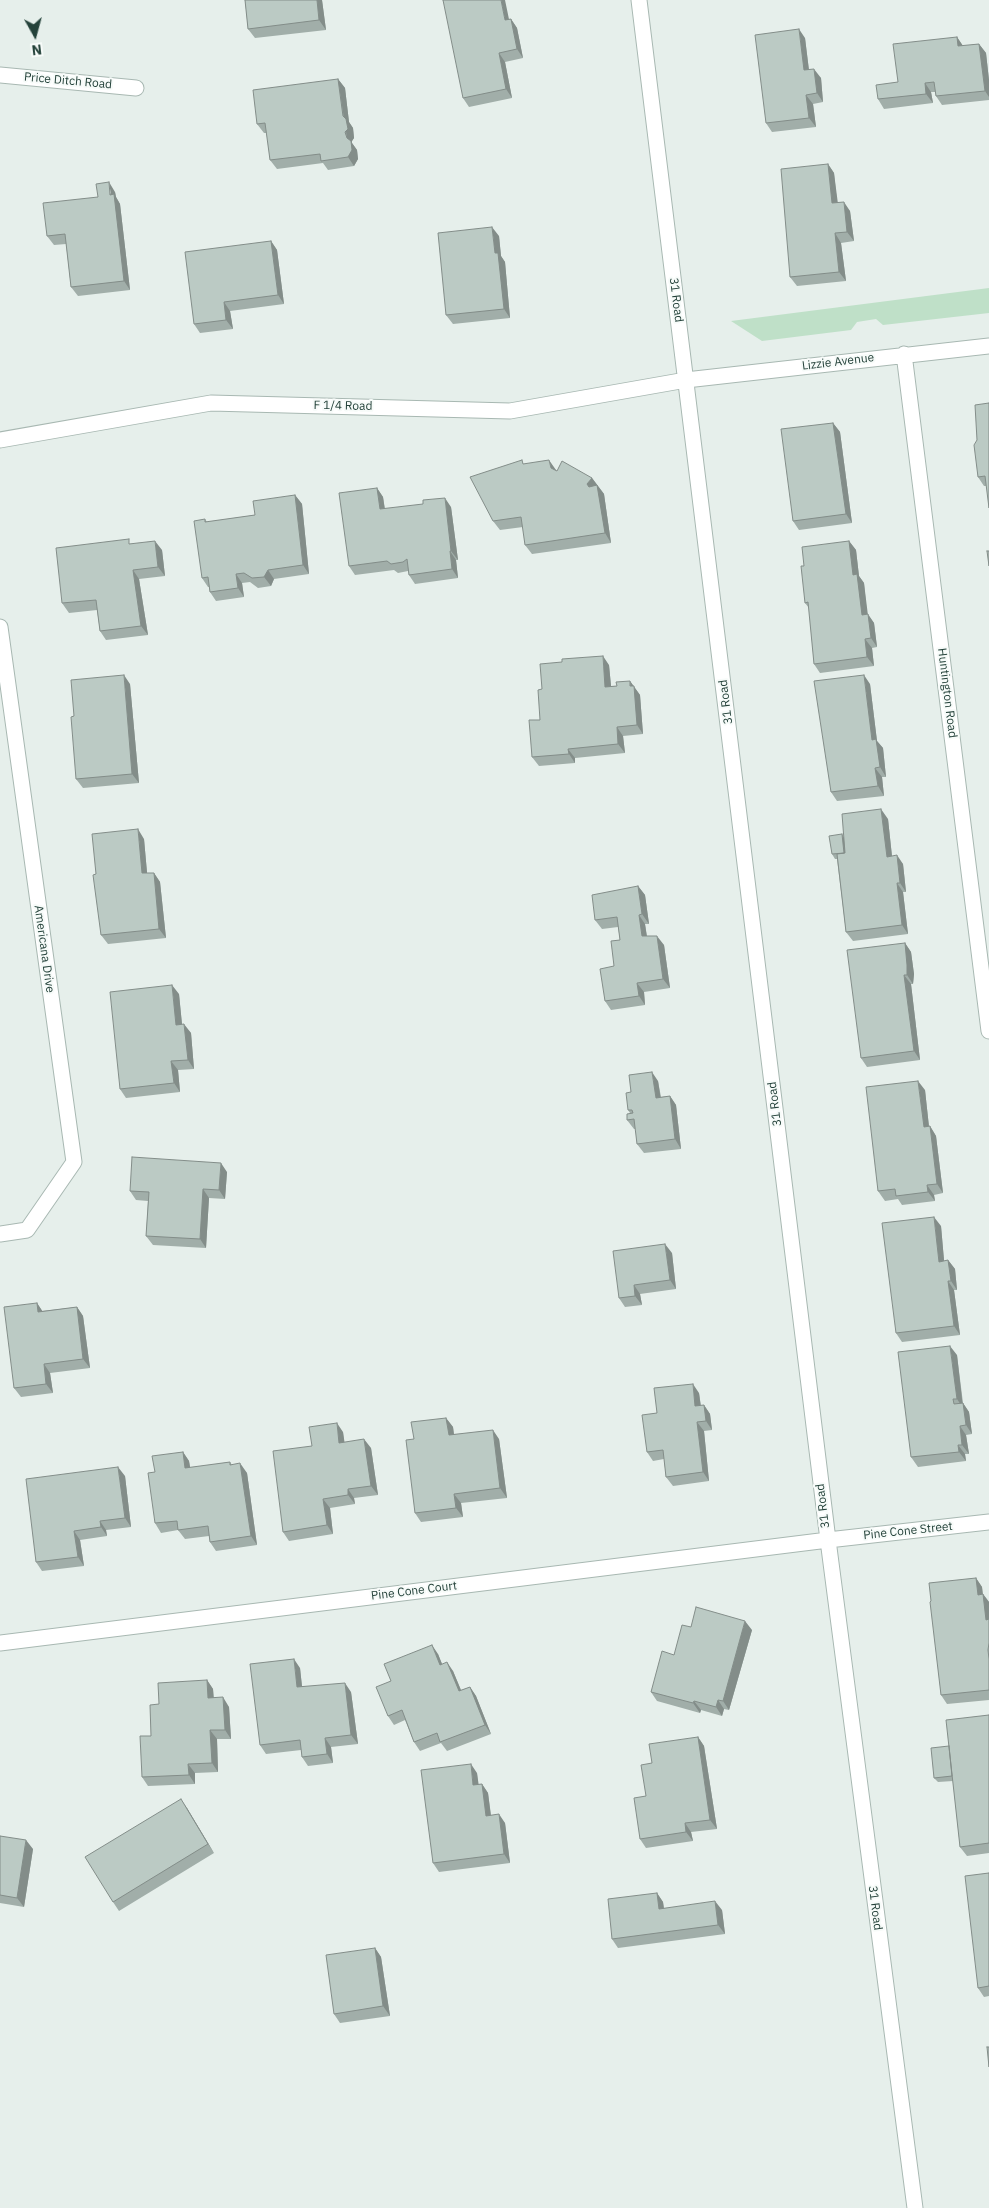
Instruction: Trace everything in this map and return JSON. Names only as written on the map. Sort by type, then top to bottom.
[{"type":"street","name":"31 Road","points":[[639,0],[828,1540],[915,2208]]},
{"type":"street","name":"Price Ditch Road","points":[[0,75],[136,88]]},
{"type":"street","name":"Lizzie Avenue","points":[[686,380],[904,354],[989,346]]},
{"type":"street","name":"Huntington Road","points":[[904,354],[989,1031]]},
{"type":"street","name":"F 1/4 Road","points":[[0,440],[211,403],[510,411],[686,380]]},
{"type":"street","name":"Americana Drive","points":[[0,628],[74,1162],[27,1230],[0,1234]]},
{"type":"street","name":"Pine Cone Street","points":[[828,1540],[989,1522]]},
{"type":"street","name":"Pine Cone Court","points":[[0,1644],[828,1540]]},
{"type":"green space","points":[[989,288],[989,313],[883,325],[876,319],[857,322],[851,330],[762,341],[731,321]]},
{"type":"building","points":[[245,0],[317,0],[319,20],[248,29]]},
{"type":"building","points":[[443,0],[501,0],[505,20],[511,19],[517,49],[499,53],[506,89],[463,98]]},
{"type":"building","points":[[799,29],[804,70],[814,69],[817,93],[806,95],[809,118],[766,123],[755,35]]},
{"type":"building","points":[[957,37],[958,46],[979,44],[985,91],[936,96],[934,82],[925,83],[926,94],[878,99],[876,85],[898,82],[893,44]]},
{"type":"building","points":[[338,79],[343,116],[346,119],[348,129],[345,132],[347,138],[351,141],[352,150],[348,157],[321,161],[320,154],[270,160],[265,123],[257,124],[253,90]]},
{"type":"building","points":[[828,164],[832,203],[844,202],[847,232],[835,233],[839,272],[790,277],[781,169]]},
{"type":"building","points":[[109,182],[110,195],[114,194],[124,281],[71,287],[65,234],[47,236],[43,203],[98,197],[96,184]]},
{"type":"building","points":[[492,227],[495,253],[498,253],[504,309],[446,315],[438,233]]},
{"type":"building","points":[[271,241],[278,295],[224,302],[226,320],[194,324],[185,252]]},
{"type":"building","points":[[989,403],[989,508],[985,476],[978,477],[974,445],[977,440],[975,405]]},
{"type":"building","points":[[833,423],[846,514],[793,521],[781,429]]},
{"type":"building","points":[[522,460],[523,464],[549,460],[551,468],[557,471],[562,461],[592,478],[587,484],[589,487],[597,485],[605,533],[525,545],[521,517],[493,521],[470,477]]},
{"type":"building","points":[[377,488],[380,509],[423,504],[423,500],[445,498],[452,569],[409,575],[407,559],[403,562],[391,564],[387,561],[349,566],[339,493]]},
{"type":"building","points":[[295,495],[303,565],[268,570],[264,577],[252,578],[244,573],[236,574],[238,588],[210,592],[208,577],[202,578],[194,521],[205,519],[205,522],[255,515],[253,501]]},
{"type":"building","points":[[129,539],[129,544],[155,541],[158,567],[133,570],[141,626],[100,631],[96,600],[62,603],[56,548]]},
{"type":"building","points":[[849,541],[853,575],[857,574],[862,615],[868,614],[871,638],[865,639],[867,657],[814,664],[808,602],[805,603],[801,566],[804,566],[802,547]]},
{"type":"building","points":[[603,656],[605,687],[617,686],[616,682],[630,681],[630,686],[634,686],[637,725],[617,727],[618,744],[568,749],[569,754],[532,757],[529,720],[540,720],[538,690],[542,689],[540,664],[562,662],[562,659]]},
{"type":"building","points":[[124,675],[132,774],[76,779],[71,717],[74,716],[71,680]]},
{"type":"building","points":[[864,675],[872,740],[876,739],[880,767],[875,768],[878,786],[831,792],[814,681]]},
{"type":"building","points":[[881,809],[887,857],[897,855],[900,883],[897,883],[902,925],[846,932],[837,854],[845,853],[842,814]]},
{"type":"building","points":[[138,829],[142,873],[154,873],[159,929],[101,935],[93,875],[96,874],[92,834]]},
{"type":"building","points":[[842,834],[844,853],[832,854],[829,836]]},
{"type":"building","points":[[638,886],[642,914],[639,915],[642,936],[657,936],[663,979],[637,983],[639,996],[605,1001],[600,969],[614,966],[611,941],[620,940],[617,917],[595,920],[592,895]]},
{"type":"building","points":[[905,943],[907,975],[904,975],[914,1051],[861,1058],[847,950]]},
{"type":"building","points":[[172,985],[176,1025],[184,1024],[188,1060],[171,1061],[174,1083],[120,1089],[110,992]]},
{"type":"building","points":[[652,1072],[656,1098],[670,1096],[675,1139],[637,1144],[634,1119],[627,1120],[627,1114],[633,1113],[632,1110],[628,1110],[626,1093],[631,1092],[629,1075]]},
{"type":"building","points":[[918,1081],[924,1127],[930,1126],[937,1184],[927,1185],[928,1192],[896,1196],[895,1189],[878,1191],[866,1087]]},
{"type":"building","points":[[132,1157],[221,1163],[219,1190],[203,1189],[200,1239],[146,1236],[149,1192],[130,1191]]},
{"type":"building","points":[[934,1217],[939,1262],[948,1260],[951,1281],[948,1281],[954,1326],[896,1333],[882,1223]]},
{"type":"building","points":[[665,1244],[670,1280],[634,1285],[635,1296],[619,1298],[613,1251]]},
{"type":"building","points":[[37,1303],[38,1312],[77,1307],[83,1359],[44,1364],[46,1384],[14,1388],[4,1307]]},
{"type":"building","points":[[950,1346],[957,1399],[953,1399],[954,1404],[963,1403],[966,1425],[960,1426],[962,1445],[958,1445],[959,1452],[911,1457],[898,1352]]},
{"type":"building","points":[[693,1384],[695,1406],[704,1405],[706,1421],[697,1422],[703,1472],[666,1477],[663,1450],[647,1452],[642,1415],[657,1413],[654,1388]]},
{"type":"building","points":[[446,1418],[449,1435],[493,1430],[500,1488],[454,1494],[456,1508],[415,1513],[406,1440],[414,1439],[411,1422]]},
{"type":"building","points":[[337,1423],[339,1443],[364,1439],[371,1486],[348,1489],[348,1495],[323,1499],[327,1525],[283,1532],[273,1451],[312,1446],[309,1427]]},
{"type":"building","points":[[183,1452],[185,1468],[230,1462],[230,1465],[240,1463],[251,1536],[210,1542],[208,1526],[178,1530],[177,1521],[155,1523],[148,1473],[155,1472],[152,1456]]},
{"type":"building","points":[[118,1467],[125,1518],[100,1521],[101,1527],[74,1531],[78,1557],[36,1562],[26,1479]]},
{"type":"building","points":[[976,1578],[978,1595],[983,1594],[986,1620],[989,1619],[989,1690],[941,1695],[929,1583]]},
{"type":"building","points":[[696,1607],[745,1621],[723,1701],[718,1700],[716,1707],[651,1692],[662,1651],[674,1655],[682,1625],[691,1627]]},
{"type":"building","points":[[432,1645],[440,1665],[447,1662],[459,1691],[470,1687],[485,1725],[440,1742],[437,1733],[414,1742],[402,1710],[388,1716],[376,1687],[391,1681],[384,1664]]},
{"type":"building","points":[[294,1659],[297,1687],[345,1683],[351,1735],[325,1738],[327,1754],[302,1757],[300,1740],[260,1745],[250,1664]]},
{"type":"building","points":[[207,1680],[208,1698],[223,1697],[225,1730],[210,1730],[212,1763],[188,1764],[189,1775],[142,1777],[140,1736],[151,1736],[150,1705],[159,1704],[158,1683]]},
{"type":"building","points":[[989,1715],[989,1843],[960,1847],[946,1720]]},
{"type":"building","points":[[698,1737],[710,1820],[685,1823],[686,1832],[640,1839],[634,1798],[646,1796],[641,1765],[652,1763],[649,1744]]},
{"type":"building","points":[[949,1746],[952,1776],[934,1778],[931,1748]]},
{"type":"building","points":[[471,1764],[473,1785],[482,1784],[486,1816],[499,1814],[504,1854],[433,1863],[421,1770]]},
{"type":"building","points":[[181,1799],[208,1844],[113,1902],[85,1857]]},
{"type":"building","points":[[0,1836],[26,1840],[17,1898],[0,1895]]},
{"type":"building","points":[[989,1873],[989,1986],[978,1988],[965,1876]]},
{"type":"building","points":[[657,1893],[659,1909],[715,1901],[718,1925],[612,1939],[608,1899]]},
{"type":"building","points":[[375,1948],[383,2006],[334,2014],[326,1955]]},
{"type":"building","points":[[987,2047],[989,2047],[989,2067]]}]
